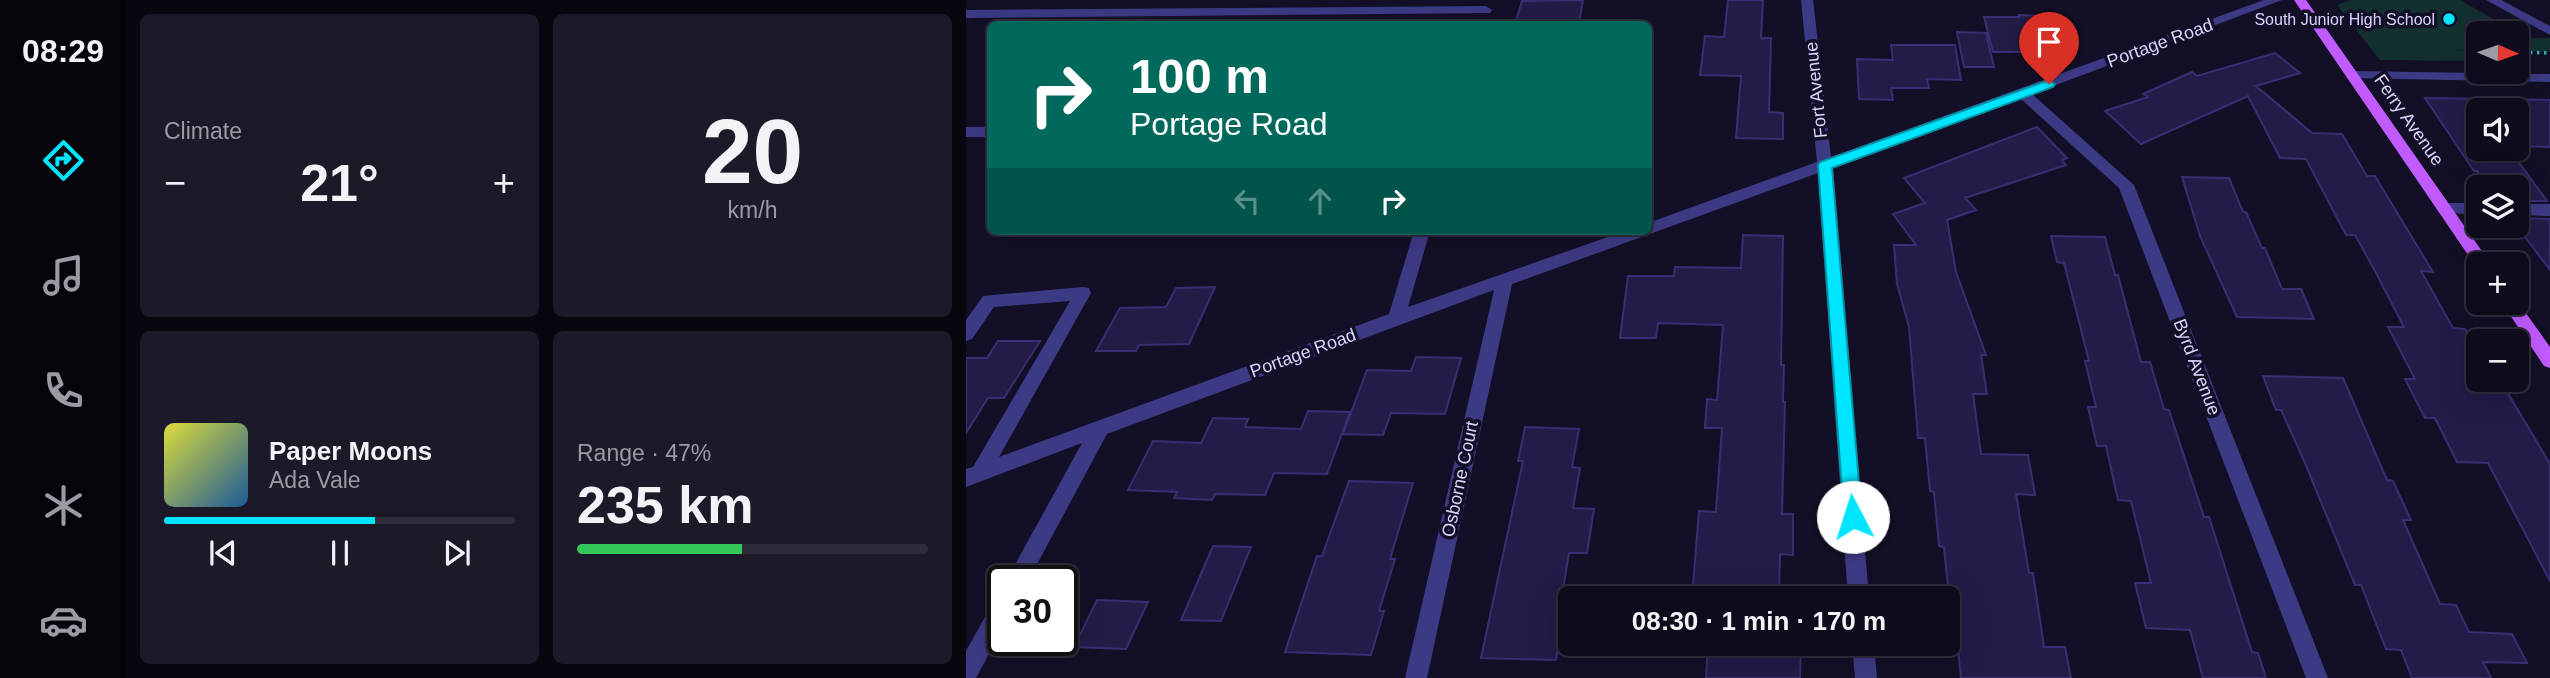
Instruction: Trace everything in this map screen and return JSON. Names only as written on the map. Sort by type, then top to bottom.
[{"type":"main road","name":"Ferry Avenue","points":[[2300,0],[2475,252]]},
{"type":"main road","points":[[2518,315],[2550,360]]},
{"type":"street","name":"Fort Avenue","points":[[1807,0],[1825,165],[1858,586]]},
{"type":"street","name":"Portage Road","points":[[1652,228],[2276,0]]},
{"type":"street","points":[[2492,0],[2550,31]]},
{"type":"street","points":[[966,14],[1488,5]]},
{"type":"street","points":[[2352,75],[2550,78]]},
{"type":"street","name":"Byrd Avenue","points":[[2023,93],[2126,185],[2317,678]]},
{"type":"street","points":[[966,132],[987,132]]},
{"type":"street","points":[[2444,208],[2466,209]]},
{"type":"street","points":[[2529,209],[2550,209]]},
{"type":"street","points":[[1396,318],[1421,235]]},
{"type":"street","name":"Portage Road","points":[[973,475],[1396,318],[1631,235]]},
{"type":"street","name":"Osborne Court","points":[[1416,678],[1504,281]]},
{"type":"street","points":[[966,334],[989,301],[1083,293],[973,475]]},
{"type":"street","points":[[1026,565],[1100,429]]},
{"type":"street","points":[[966,673],[987,635]]},
{"type":"street","points":[[1864,656],[1866,678]]},
{"type":"path","points":[[2529,52],[2550,53]]},
{"type":"green space","name":"South Junior High School","points":[[2351,0],[2460,0],[2497,21],[2466,21],[2466,50],[2453,51],[2466,51],[2466,61],[2380,60],[2337,5]]},
{"type":"green space","name":"South Junior High School","points":[[2529,38],[2550,38],[2550,52],[2529,51]]},
{"type":"building","points":[[1583,0],[1580,21],[1516,21],[1522,1]]},
{"type":"building","points":[[1728,0],[1763,0],[1761,38],[1771,38],[1769,112],[1783,113],[1783,139],[1736,138],[1741,76],[1700,75],[1705,36],[1724,37]]},
{"type":"building","points":[[2049,16],[2058,45],[2022,44],[2024,52],[1993,52],[1984,17]]},
{"type":"building","points":[[1957,32],[1986,33],[1994,67],[1964,67]]},
{"type":"building","points":[[1891,45],[1955,45],[1961,80],[1927,79],[1929,88],[1891,88],[1893,100],[1859,99],[1857,59],[1893,60]]},
{"type":"building","points":[[2275,53],[2300,73],[2256,86],[2312,133],[2342,134],[2367,176],[2375,176],[2433,272],[2421,271],[2453,328],[2466,331],[2466,392],[2507,392],[2550,464],[2550,581],[2488,463],[2457,462],[2435,418],[2425,418],[2405,379],[2415,379],[2388,327],[2404,327],[2375,271],[2355,235],[2346,235],[2306,159],[2280,158],[2248,96],[2141,144],[2105,111],[2148,97],[2143,94],[2192,72],[2197,76]]},
{"type":"building","points":[[2425,98],[2466,99],[2466,159]]},
{"type":"building","points":[[2529,100],[2550,100],[2550,147],[2529,146]]},
{"type":"building","points":[[2037,127],[2067,158],[2062,160],[2066,165],[1965,198],[1976,210],[1947,220],[1956,272],[1986,355],[1981,355],[1987,394],[1973,394],[1981,454],[2028,455],[2035,495],[2016,494],[2029,573],[2033,573],[2044,647],[2065,647],[2071,678],[1961,678],[1960,586],[1948,586],[1944,547],[1939,546],[1925,438],[1918,438],[1909,327],[1897,284],[1894,245],[1916,245],[1893,214],[1925,203],[1904,178]]},
{"type":"building","points":[[2467,161],[2518,161],[2528,175],[2480,175]]},
{"type":"building","points":[[2529,176],[2547,201],[2529,201]]},
{"type":"building","points":[[2182,177],[2229,178],[2243,212],[2246,212],[2262,248],[2265,248],[2282,289],[2301,289],[2314,319],[2237,317],[2200,236]]},
{"type":"building","points":[[2529,218],[2550,219],[2550,270],[2526,238],[2529,238]]},
{"type":"building","points":[[1743,235],[1783,236],[1781,365],[1784,365],[1785,402],[1782,514],[1793,514],[1793,555],[1780,554],[1779,586],[1693,586],[1699,511],[1716,512],[1722,428],[1705,428],[1707,399],[1717,400],[1723,325],[1658,323],[1656,338],[1620,338],[1628,276],[1674,276],[1675,267],[1741,268]]},
{"type":"building","points":[[2051,236],[2105,237],[2141,362],[2150,362],[2164,409],[2169,410],[2204,517],[2209,517],[2252,652],[2258,653],[2266,678],[2203,678],[2190,630],[2146,628],[2135,583],[2151,583],[2131,501],[2118,500],[2106,446],[2097,446],[2088,407],[2096,407],[2085,361],[2089,361],[2064,263],[2057,262]]},
{"type":"building","points":[[1215,287],[1189,344],[1139,345],[1136,351],[1096,351],[1120,308],[1166,307],[1176,288]]},
{"type":"building","points":[[998,341],[1040,341],[1004,398],[988,398],[966,433],[966,358],[987,358]]},
{"type":"building","points":[[1416,357],[1461,358],[1445,414],[1391,413],[1383,435],[1343,434],[1367,370],[1411,371]]},
{"type":"building","points":[[2263,376],[2343,378],[2387,480],[2393,481],[2411,520],[2403,520],[2440,604],[2456,605],[2469,632],[2512,634],[2527,663],[2483,662],[2491,678],[2412,678],[2401,650],[2386,649],[2361,585],[2355,585],[2305,463],[2281,410],[2276,410]]},
{"type":"building","points":[[1308,411],[1350,412],[1327,474],[1274,473],[1265,495],[1215,494],[1212,500],[1174,498],[1177,492],[1128,490],[1153,441],[1201,443],[1213,418],[1248,419],[1245,427],[1301,429]]},
{"type":"building","points":[[1525,427],[1579,429],[1572,467],[1580,468],[1573,508],[1594,509],[1587,553],[1569,553],[1564,586],[1558,586],[1556,660],[1481,658],[1523,461],[1518,461]]},
{"type":"building","points":[[1349,481],[1413,483],[1390,559],[1395,559],[1379,611],[1384,611],[1371,655],[1285,652],[1317,556],[1322,556]]},
{"type":"building","points":[[1213,546],[1251,547],[1221,621],[1181,620]]},
{"type":"building","points":[[1097,600],[1148,602],[1126,649],[1078,647],[1078,639]]},
{"type":"building","points":[[1707,656],[1801,656],[1800,678],[1706,678]]},
{"type":"place","name":"South Junior High School","points":[[2449,19]]},
{"type":"route","points":[[1853,517],[1825,165],[2049,84]]}]
